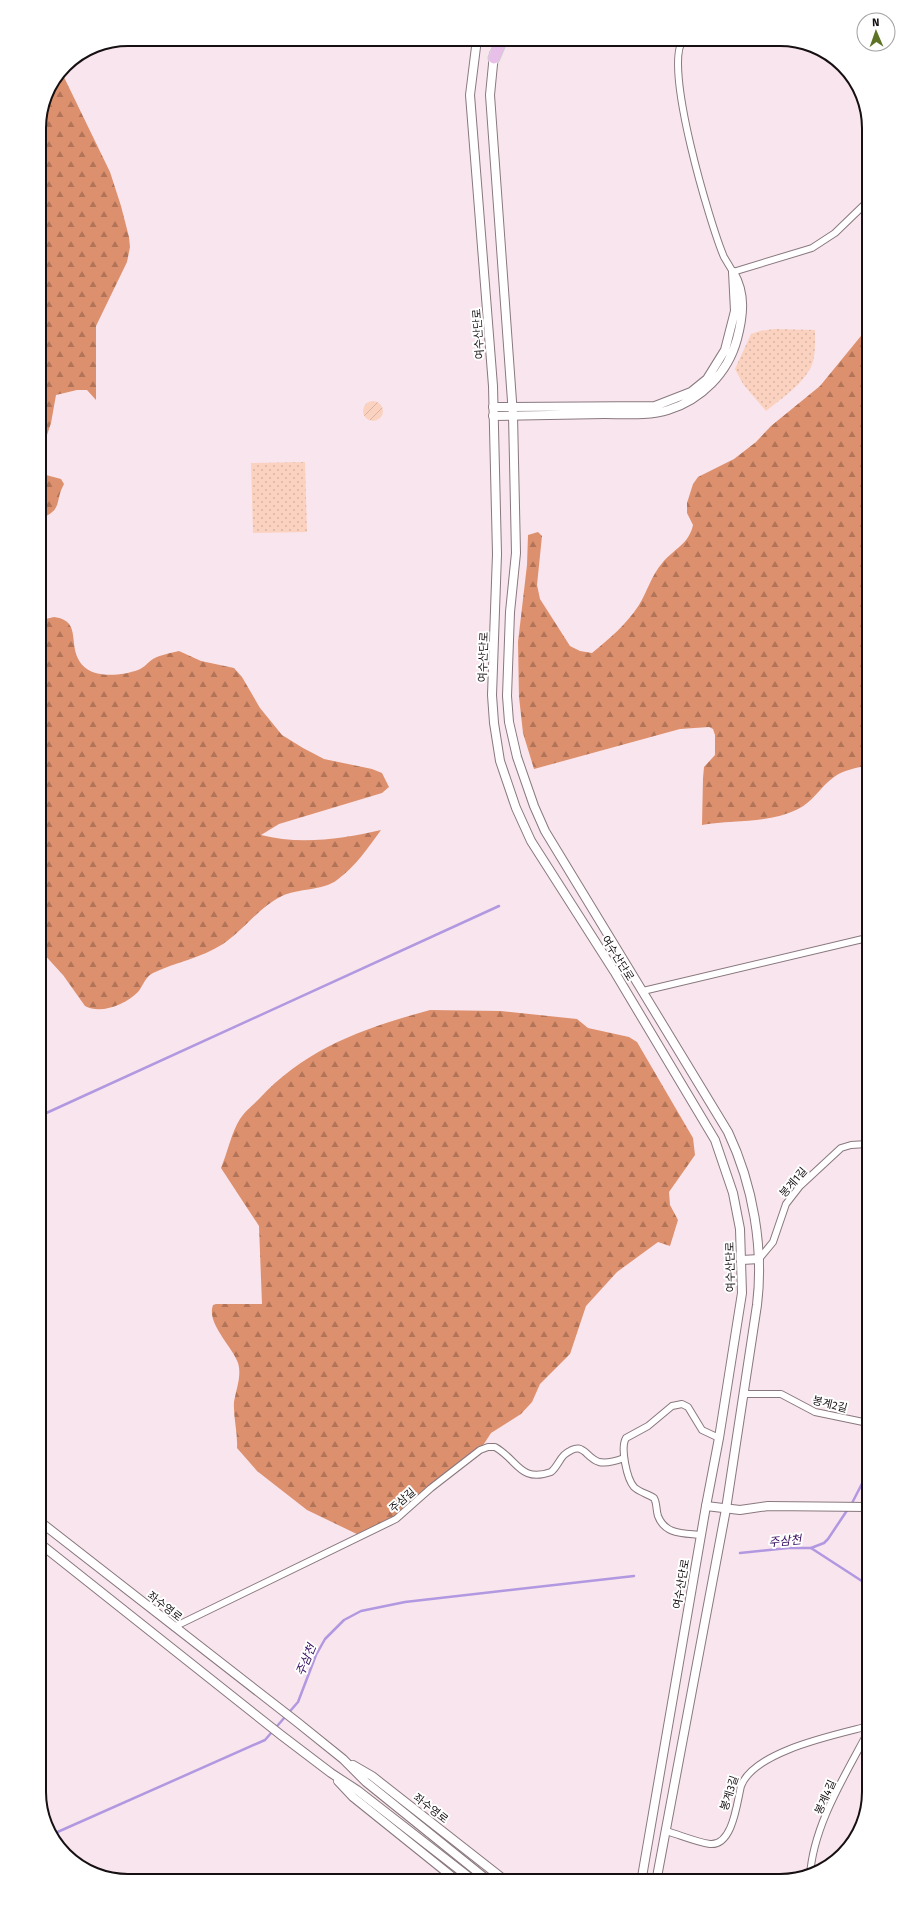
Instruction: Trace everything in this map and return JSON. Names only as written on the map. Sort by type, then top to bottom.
[{"type":"highway","points":[[494,58],[499,46]]},
{"type":"street","name":"여수산단로","points":[[476,46],[470,95],[493,411],[497,554],[492,694],[494,723],[500,761],[516,808],[531,841],[614,971],[715,1140],[724,1163],[735,1203],[740,1229],[742,1293],[719,1438],[643,1874]]},
{"type":"street","name":"여수산단로","points":[[496,46],[490,95],[491,124],[513,416],[516,553],[510,612],[507,696],[509,722],[517,757],[534,806],[545,831],[733,1142],[749,1195],[756,1231],[759,1259],[758,1295],[726,1509],[658,1874]]},
{"type":"street","points":[[493,411],[513,416],[634,414],[668,411],[694,399],[713,384],[736,343],[742,320],[742,296],[740,284],[722,251],[688,136],[681,96],[678,56],[680,46]]},
{"type":"street","points":[[733,272],[812,248],[835,234],[862,206]]},
{"type":"street","points":[[493,411],[512,407],[655,406],[691,392],[707,379],[726,350],[735,311],[733,272]]},
{"type":"street","name":"여수산단로","points":[[643,991],[862,939]]},
{"type":"street","name":"봉계1길","points":[[759,1259],[773,1242],[786,1204],[800,1186],[841,1148],[851,1145],[862,1144]]},
{"type":"street","points":[[742,1260],[759,1259]]},
{"type":"street","name":"봉계2길","points":[[744,1394],[781,1394],[797,1404],[815,1412],[862,1423]]},
{"type":"street","points":[[701,1535],[670,1530],[664,1527],[657,1514],[655,1500],[652,1496],[634,1487],[624,1458],[624,1441],[626,1438],[648,1426],[674,1405],[682,1404],[687,1406],[702,1430],[719,1438]]},
{"type":"street","name":"주삼길","points":[[174,1627],[396,1519],[431,1488],[484,1449],[491,1447],[498,1449],[524,1472],[534,1475],[551,1472],[564,1455],[578,1448],[582,1448],[596,1460],[603,1463],[624,1458]]},
{"type":"street","points":[[706,1506],[740,1510],[768,1506],[836,1505],[862,1506]]},
{"type":"street","name":"좌수영로","points":[[46,1526],[297,1722],[343,1759],[366,1782],[480,1874]]},
{"type":"street","points":[[46,1548],[281,1735],[331,1773],[357,1790],[465,1874]]},
{"type":"street","name":"봉계3길","points":[[666,1831],[707,1843],[720,1842],[726,1838],[730,1830],[741,1786],[750,1771],[774,1756],[790,1749],[862,1728]]},
{"type":"street","name":"봉계4길","points":[[811,1868],[813,1851],[832,1802],[862,1744]]},
{"type":"street","name":"좌수영로","points":[[343,1759],[372,1776],[497,1874]]},
{"type":"street","points":[[331,1773],[353,1797],[449,1874]]},
{"type":"shaded area","points":[[774,329],[815,330],[815,344],[813,363],[807,374],[791,391],[766,411],[743,384],[735,369],[751,334]]},
{"type":"shaded area","points":[[373,401],[380,404],[383,411],[380,418],[373,421],[366,418],[363,411],[366,404]]},
{"type":"shaded area","points":[[305,462],[307,532],[253,533],[251,463]]},
{"type":"green space","points":[[64,77],[110,172],[121,206],[130,247],[127,262],[96,326],[96,400],[87,390],[77,390],[56,395],[51,423],[46,438],[46,122],[50,101]]},
{"type":"green space","points":[[862,335],[862,767],[838,775],[829,781],[803,806],[787,814],[763,819],[702,825],[704,767],[715,755],[715,735],[713,729],[709,727],[680,729],[534,769],[523,733],[519,697],[518,642],[527,565],[528,535],[538,532],[542,536],[537,585],[540,599],[570,646],[580,651],[592,653],[629,619],[639,605],[659,567],[667,557],[685,542],[693,525],[687,513],[687,503],[693,484],[698,477],[734,459],[756,442],[771,426],[820,386]]},
{"type":"green space","points":[[46,475],[61,479],[64,484],[56,508],[46,516]]},
{"type":"green space","points":[[54,617],[64,620],[69,624],[72,630],[76,654],[80,662],[87,669],[98,674],[112,675],[132,672],[140,669],[151,660],[179,651],[201,661],[234,668],[242,677],[260,708],[282,735],[324,759],[372,769],[382,773],[389,787],[382,793],[279,824],[261,835],[290,840],[321,840],[381,830],[344,875],[331,884],[289,893],[282,896],[266,906],[231,938],[215,949],[153,973],[146,979],[138,992],[127,1001],[106,1009],[85,1006],[63,975],[46,956],[46,619]]},
{"type":"green space","points":[[430,1010],[501,1011],[577,1019],[588,1028],[629,1037],[637,1042],[693,1138],[695,1155],[669,1192],[670,1205],[678,1220],[670,1246],[658,1242],[617,1272],[586,1306],[570,1354],[540,1384],[532,1402],[521,1414],[491,1433],[480,1450],[396,1519],[363,1537],[307,1510],[257,1471],[237,1448],[234,1402],[239,1378],[239,1368],[235,1356],[216,1327],[212,1312],[213,1305],[216,1304],[262,1304],[259,1226],[221,1168],[234,1130],[242,1116],[277,1081],[296,1066],[337,1042],[382,1024]]},
{"type":"waterway","points":[[46,1113],[499,906]]},
{"type":"waterway","points":[[851,1505],[862,1484]]},
{"type":"waterway","points":[[811,1548],[824,1543],[828,1539],[848,1509]]},
{"type":"waterway","name":"주삼천","points":[[740,1553],[788,1548],[811,1548],[862,1581]]},
{"type":"waterway","name":"주삼천","points":[[57,1832],[265,1740],[298,1702],[316,1655],[325,1639],[344,1620],[361,1611],[405,1602],[634,1576]]}]
